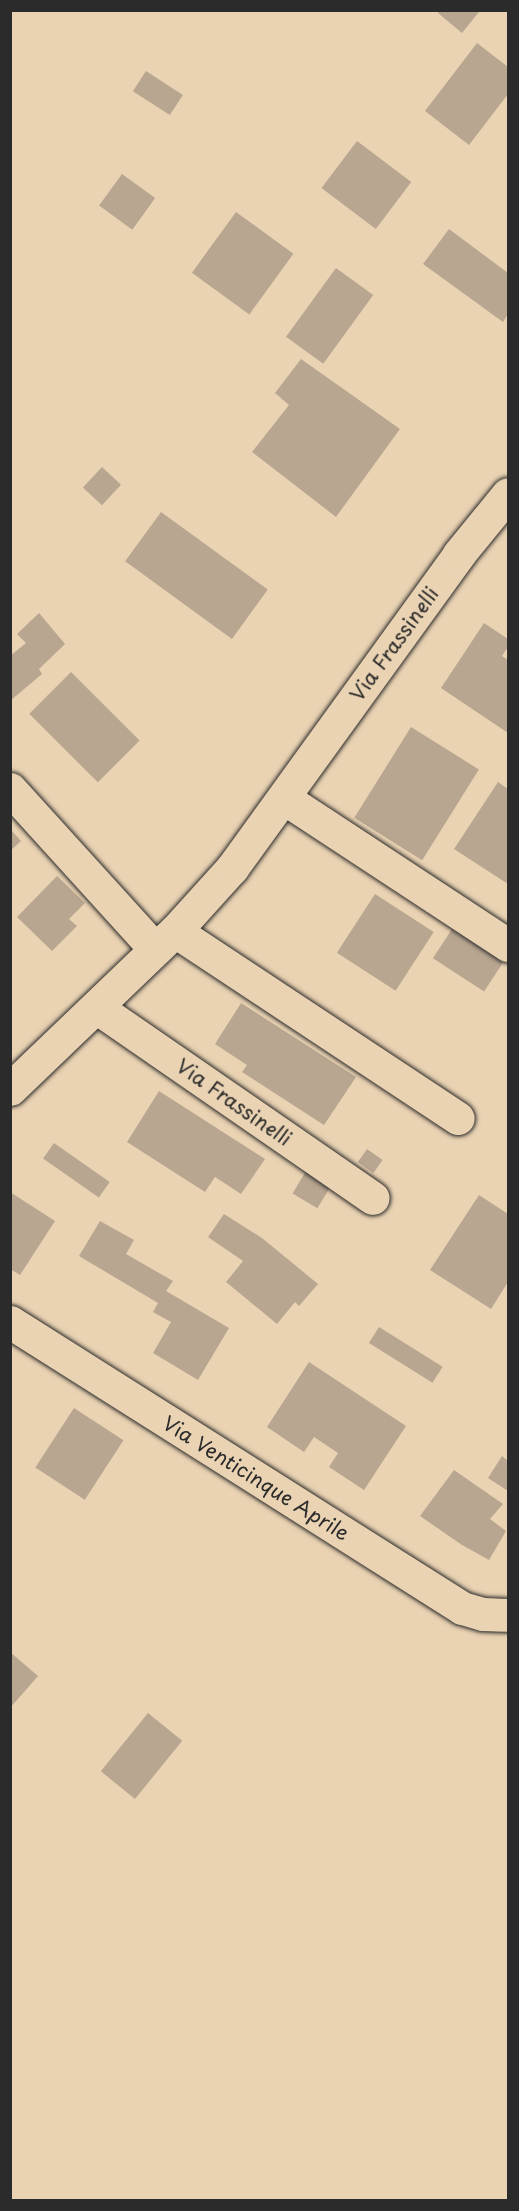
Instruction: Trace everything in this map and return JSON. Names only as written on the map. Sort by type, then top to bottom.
[{"type":"street","name":"Via Frassinelli","points":[[10,1089],[165,940],[232,868],[459,554],[508,494]]},
{"type":"street","points":[[10,789],[165,940],[458,1118]]},
{"type":"street","points":[[284,798],[508,945]]},
{"type":"street","name":"Via Frassinelli","points":[[96,1007],[373,1198]]},
{"type":"street","name":"Via Venticinque Aprile","points":[[10,1322],[462,1608],[483,1614],[508,1615]]},
{"type":"building","points":[[440,10],[476,10],[479,12],[462,33],[438,13]]},
{"type":"building","points":[[477,43],[508,67],[508,94],[469,145],[425,111]]},
{"type":"building","points":[[146,71],[183,95],[170,115],[133,91]]},
{"type":"building","points":[[357,141],[411,182],[376,229],[321,188]]},
{"type":"building","points":[[122,174],[155,198],[132,230],[99,206]]},
{"type":"building","points":[[236,212],[293,254],[249,314],[192,273]]},
{"type":"building","points":[[449,229],[508,273],[508,314],[503,322],[423,264]]},
{"type":"building","points":[[336,268],[373,295],[323,364],[286,337]]},
{"type":"building","points":[[301,359],[400,429],[336,517],[252,452],[289,405],[275,393]]},
{"type":"building","points":[[102,467],[121,485],[102,505],[83,487]]},
{"type":"building","points":[[161,512],[268,590],[232,639],[125,561]]},
{"type":"building","points":[[39,613],[65,644],[39,669],[42,674],[10,701],[10,656],[26,643],[17,634]]},
{"type":"building","points":[[484,623],[508,639],[508,647],[502,656],[508,660],[508,733],[441,688]]},
{"type":"building","points":[[71,672],[140,741],[98,782],[29,714]]},
{"type":"building","points":[[411,727],[479,769],[422,860],[354,818]]},
{"type":"building","points":[[498,782],[508,789],[508,884],[454,849]]},
{"type":"building","points":[[10,829],[21,841],[10,851]]},
{"type":"building","points":[[57,876],[85,903],[69,919],[77,926],[52,951],[17,917]]},
{"type":"building","points":[[375,894],[434,932],[396,991],[337,953]]},
{"type":"building","points":[[452,929],[503,962],[484,992],[433,958]]},
{"type":"building","points":[[241,1003],[356,1077],[324,1125],[242,1072],[247,1065],[215,1044]]},
{"type":"building","points":[[159,1091],[265,1159],[241,1194],[215,1177],[205,1192],[127,1142]]},
{"type":"building","points":[[54,1143],[110,1182],[99,1198],[43,1159]]},
{"type":"building","points":[[367,1149],[383,1160],[373,1173],[358,1162]]},
{"type":"building","points":[[309,1166],[334,1181],[317,1208],[293,1193]]},
{"type":"building","points":[[10,1192],[55,1221],[20,1275],[10,1269]]},
{"type":"building","points":[[479,1195],[508,1214],[508,1282],[491,1309],[430,1270]]},
{"type":"building","points":[[224,1214],[262,1238],[318,1284],[299,1306],[295,1302],[277,1324],[226,1282],[243,1261],[208,1237]]},
{"type":"building","points":[[100,1221],[134,1240],[126,1254],[173,1281],[166,1291],[229,1328],[198,1380],[153,1353],[171,1322],[153,1312],[158,1303],[79,1256]]},
{"type":"building","points":[[379,1327],[443,1367],[433,1383],[369,1343]]},
{"type":"building","points":[[309,1362],[406,1426],[364,1490],[329,1467],[338,1453],[314,1437],[304,1452],[267,1427]]},
{"type":"building","points":[[74,1408],[123,1440],[85,1500],[35,1468]]},
{"type":"building","points":[[502,1456],[508,1461],[508,1491],[488,1478]]},
{"type":"building","points":[[454,1470],[503,1504],[490,1519],[506,1531],[489,1560],[462,1545],[420,1516]]},
{"type":"building","points":[[10,1652],[38,1676],[10,1708]]},
{"type":"building","points":[[148,1713],[182,1741],[135,1799],[101,1771]]}]
